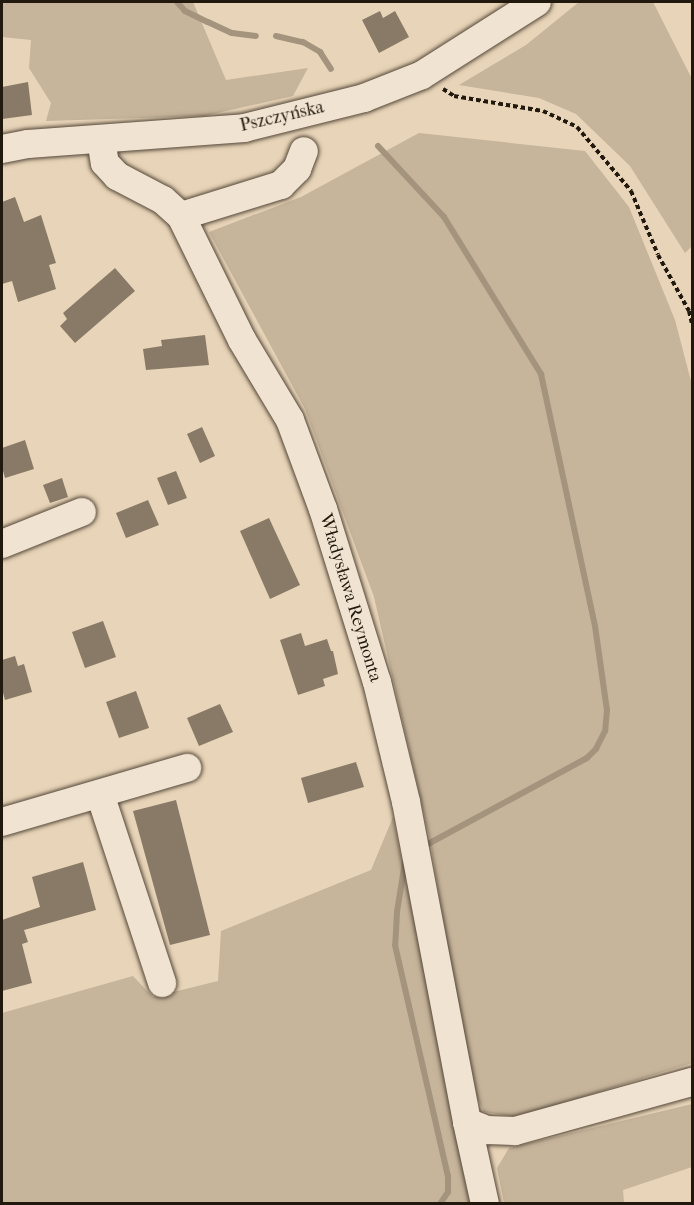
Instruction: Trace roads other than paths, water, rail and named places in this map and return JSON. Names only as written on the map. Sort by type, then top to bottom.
[{"type":"street","name":"Pszczyńska","points":[[2,149],[28,144],[244,128],[364,98],[422,75],[537,2]]},
{"type":"street","name":"Władysława Reymonta","points":[[101,139],[105,163],[117,176],[163,200],[181,216],[242,340],[290,420],[323,509],[367,649],[406,802],[467,1122],[485,1203]]},
{"type":"street","points":[[181,216],[281,185],[297,169],[304,151]]},
{"type":"street","points":[[2,544],[82,512]]},
{"type":"street","points":[[2,822],[187,768]]},
{"type":"street","points":[[100,794],[162,983]]},
{"type":"street","points":[[467,1122],[487,1130],[515,1131],[693,1082]]},
{"type":"waterway","points":[[177,2],[185,11],[232,33],[256,36]]},
{"type":"waterway","points":[[276,36],[303,42],[320,52],[331,69]]},
{"type":"waterway","points":[[378,146],[444,217],[541,374],[595,626],[607,710],[605,731],[596,749],[587,758],[424,846]]},
{"type":"waterway","points":[[405,862],[397,912],[395,945],[448,1176],[448,1192],[440,1204]]}]
